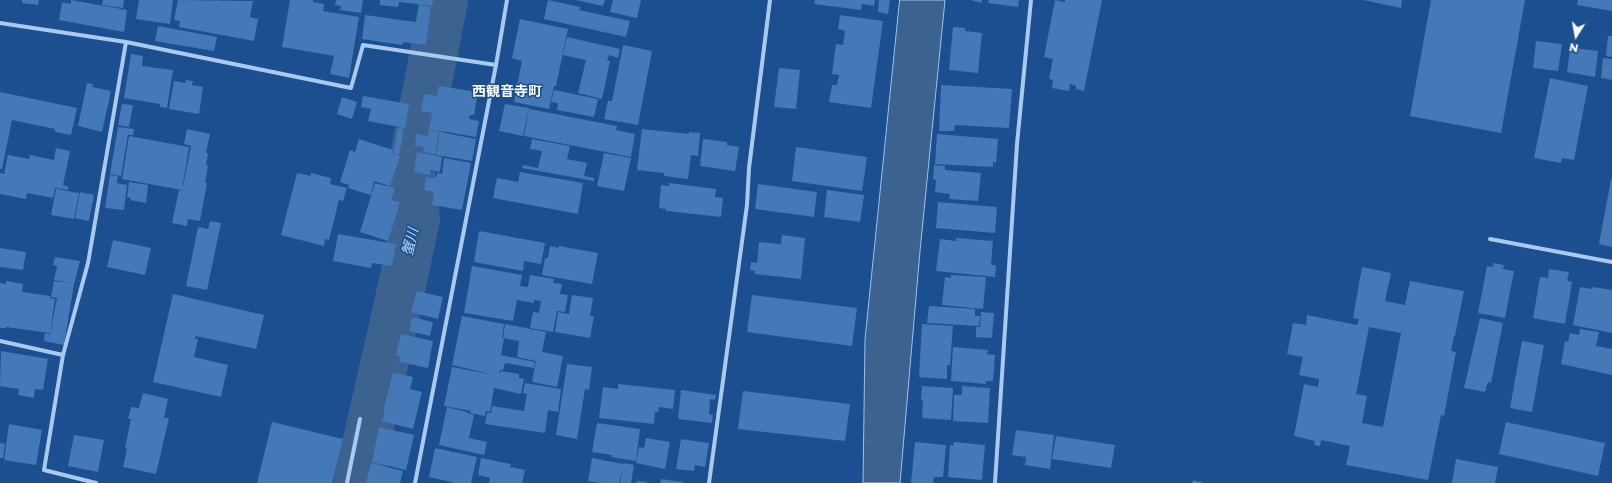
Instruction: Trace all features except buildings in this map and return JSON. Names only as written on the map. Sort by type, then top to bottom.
[{"type":"street","points":[[415,483],[508,0]]},
{"type":"street","points":[[709,483],[747,205],[749,168],[770,0]]},
{"type":"street","points":[[995,483],[1017,144],[1031,0]]},
{"type":"street","points":[[0,23],[126,42],[351,88],[363,45],[496,65]]},
{"type":"street","points":[[96,483],[44,470],[63,355],[88,263],[126,42]]},
{"type":"street","points":[[1490,239],[1612,262]]},
{"type":"street","points":[[0,341],[63,355]]},
{"type":"street","points":[[347,483],[360,419]]},
{"type":"water","points":[[900,0],[945,0],[920,251],[900,483],[863,483],[865,340]]},
{"type":"waterway","name":"蟹川","points":[[357,483],[416,219],[411,172],[444,0]]},
{"type":"district","name":"西観音寺町","points":[[507,92]]}]
